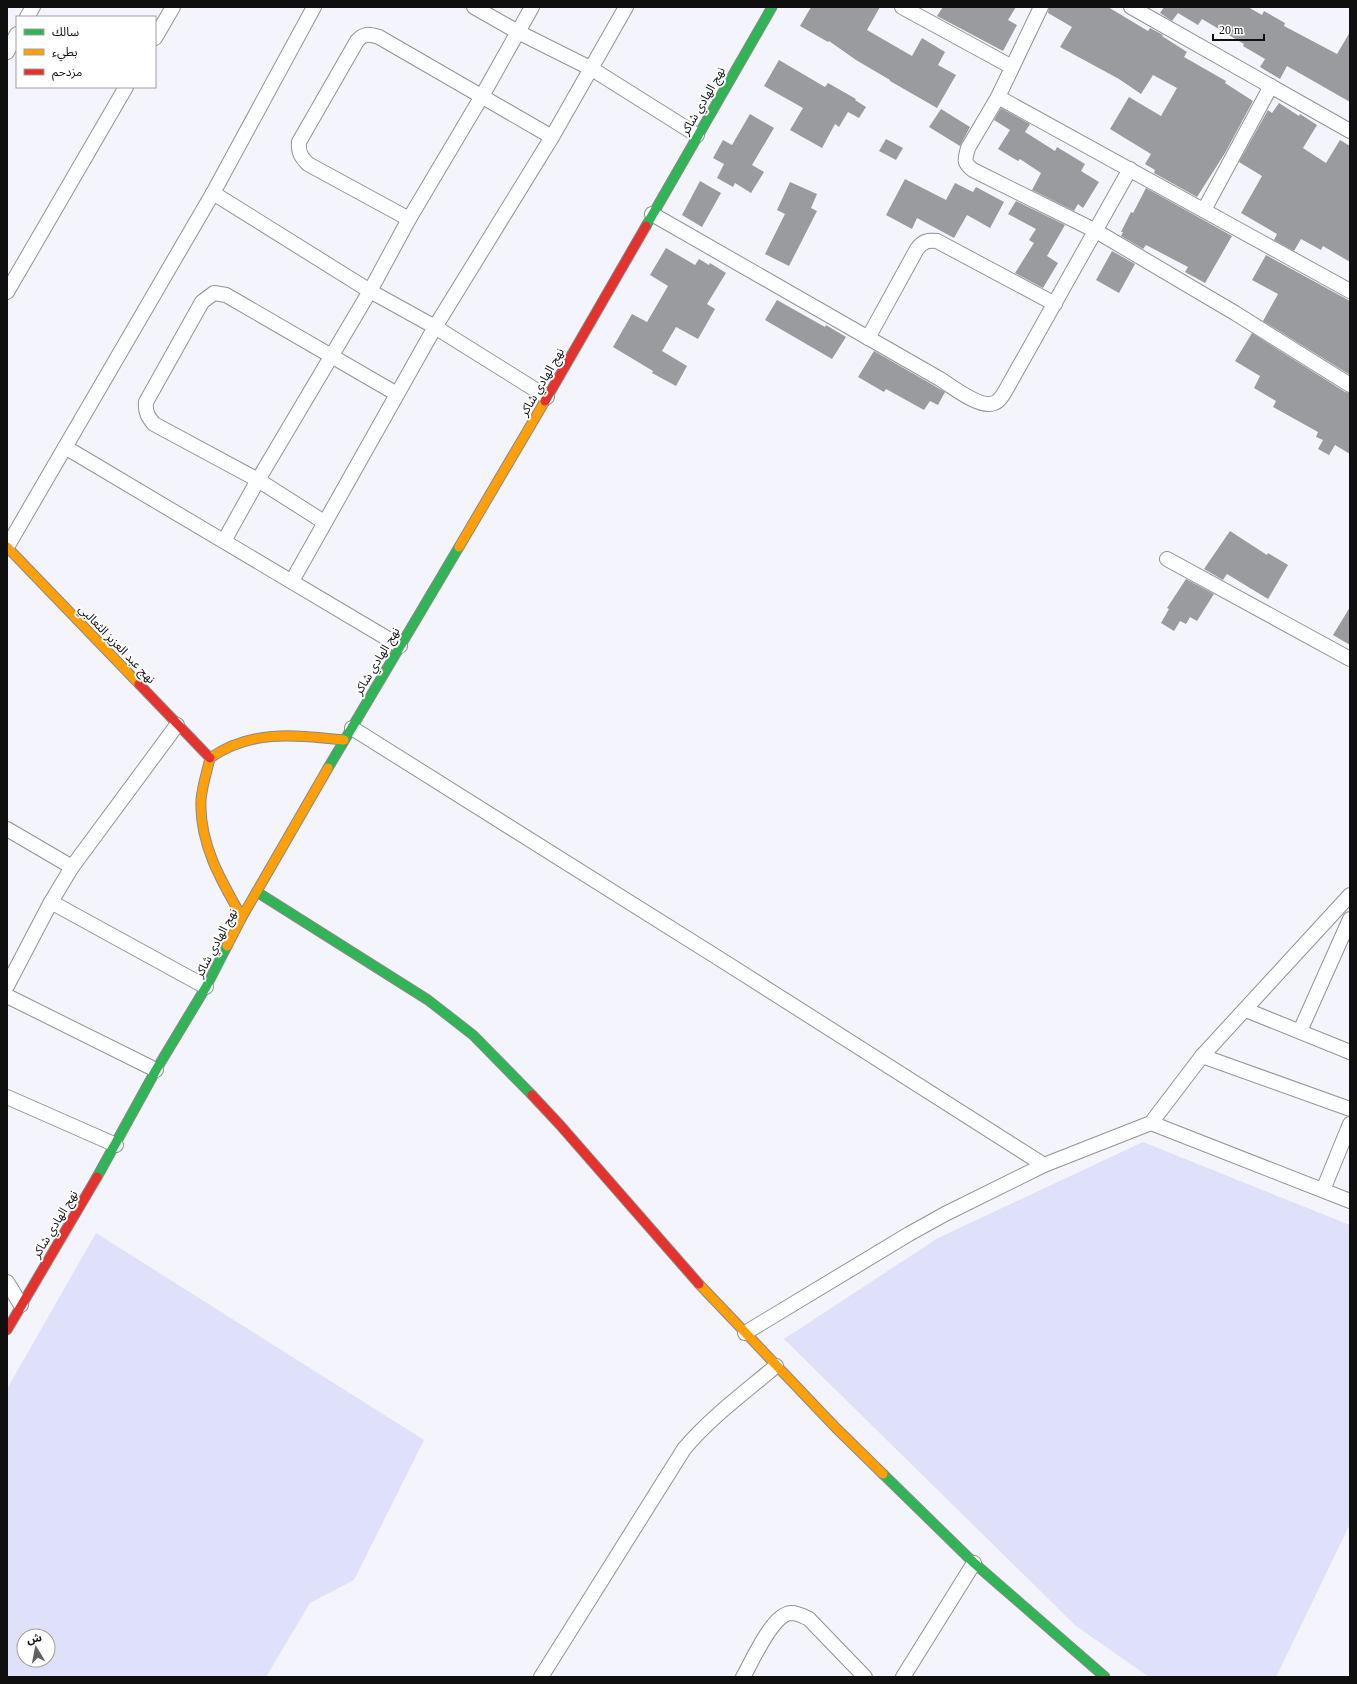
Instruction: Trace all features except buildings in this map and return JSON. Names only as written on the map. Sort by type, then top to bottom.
[{"type":"street","points":[[28,16],[33,7]]},
{"type":"street","points":[[156,36],[173,7]]},
{"type":"street","points":[[7,547],[213,193],[314,7]]},
{"type":"street","points":[[474,7],[518,32],[592,69],[697,135]]},
{"type":"street","points":[[224,541],[532,7]]},
{"type":"street","name":"نهج الهادي شاكر","points":[[7,1330],[116,1145],[156,1070],[206,987],[242,917],[348,734],[501,477],[772,7]]},
{"type":"street","points":[[902,7],[1012,67]]},
{"type":"street","points":[[1041,7],[998,97],[968,148],[965,157],[965,162],[967,165],[973,170],[1096,231],[1235,313],[1350,385]]},
{"type":"street","points":[[1131,7],[1350,131]]},
{"type":"street","points":[[292,581],[435,327],[592,69],[623,8]]},
{"type":"street","points":[[410,219],[308,164],[301,157],[298,150],[299,142],[357,41],[362,36],[368,34],[379,37],[552,137]]},
{"type":"street","points":[[7,52],[16,36]]},
{"type":"street","points":[[1204,210],[1271,86]]},
{"type":"street","points":[[7,292],[125,88]]},
{"type":"street","points":[[998,97],[1350,291]]},
{"type":"street","points":[[652,214],[972,399],[985,403],[994,403],[1007,388],[1130,170]]},
{"type":"street","points":[[213,193],[370,290],[435,327],[547,397]]},
{"type":"street","points":[[868,338],[917,248],[922,243],[929,240],[937,241],[1055,304]]},
{"type":"street","points":[[324,522],[258,480],[154,424],[145,410],[146,402],[202,302],[214,293],[226,295],[397,394]]},
{"type":"street","points":[[65,447],[400,646]]},
{"type":"street","name":"نهج عبد العزيز الثعالبي","points":[[7,547],[210,758]]},
{"type":"street","points":[[1167,559],[1350,659]]},
{"type":"street","points":[[7,986],[51,902],[72,867],[177,725]]},
{"type":"street","points":[[242,917],[213,865],[204,830],[201,799],[210,758],[231,745],[247,740],[272,736],[348,734],[738,970],[1044,1165]]},
{"type":"street","points":[[7,829],[72,867]]},
{"type":"street","points":[[257,892],[428,1000],[474,1035],[560,1125],[687,1271],[836,1428],[974,1563],[1105,1677]]},
{"type":"street","points":[[745,1333],[909,1234],[1044,1165],[1151,1123],[1202,1056],[1246,1010],[1350,895]]},
{"type":"street","points":[[51,902],[206,987]]},
{"type":"street","points":[[1300,1032],[1350,919]]},
{"type":"street","points":[[7,996],[156,1070]]},
{"type":"street","points":[[1246,1010],[1350,1052]]},
{"type":"street","points":[[1202,1056],[1350,1109]]},
{"type":"street","points":[[7,1097],[116,1145]]},
{"type":"street","points":[[1151,1123],[1350,1201]]},
{"type":"street","points":[[1323,1190],[1350,1124]]},
{"type":"street","points":[[7,1282],[21,1305]]},
{"type":"street","points":[[541,1677],[684,1449],[700,1430],[776,1366]]},
{"type":"street","points":[[903,1677],[974,1563]]},
{"type":"street","points":[[743,1677],[771,1628],[780,1617],[790,1613],[800,1614],[809,1619],[865,1677]]},
{"type":"shaded area","points":[[1143,1142],[1350,1225],[1350,1524],[1276,1677],[1149,1677],[1076,1626],[784,1339],[938,1238]]},
{"type":"shaded area","points":[[96,1233],[424,1440],[354,1580],[310,1603],[266,1677],[7,1677],[7,1389]]},
{"type":"traffic: fast","points":[[646,226],[772,7]]},
{"type":"traffic: fast","points":[[328,768],[459,547]]},
{"type":"traffic: fast","points":[[257,892],[428,1000],[473,1035],[532,1095]]},
{"type":"traffic: fast","points":[[97,1177],[156,1070],[206,987],[227,946]]},
{"type":"traffic: fast","points":[[883,1474],[974,1563],[1105,1677]]},
{"type":"traffic: slow","points":[[459,547],[545,401]]},
{"type":"traffic: slow","points":[[7,547],[139,684]]},
{"type":"traffic: slow","points":[[242,917],[219,875],[204,831],[201,816],[201,800],[203,784],[210,758],[241,742],[258,738],[291,736],[344,740]]},
{"type":"traffic: slow","points":[[227,946],[242,917],[328,768]]},
{"type":"traffic: slow","points":[[699,1284],[836,1428],[883,1474]]},
{"type":"traffic: jam","points":[[545,401],[646,226]]},
{"type":"traffic: jam","points":[[139,684],[210,758]]},
{"type":"traffic: jam","points":[[532,1095],[699,1284]]},
{"type":"traffic: jam","points":[[7,1330],[97,1177]]}]
